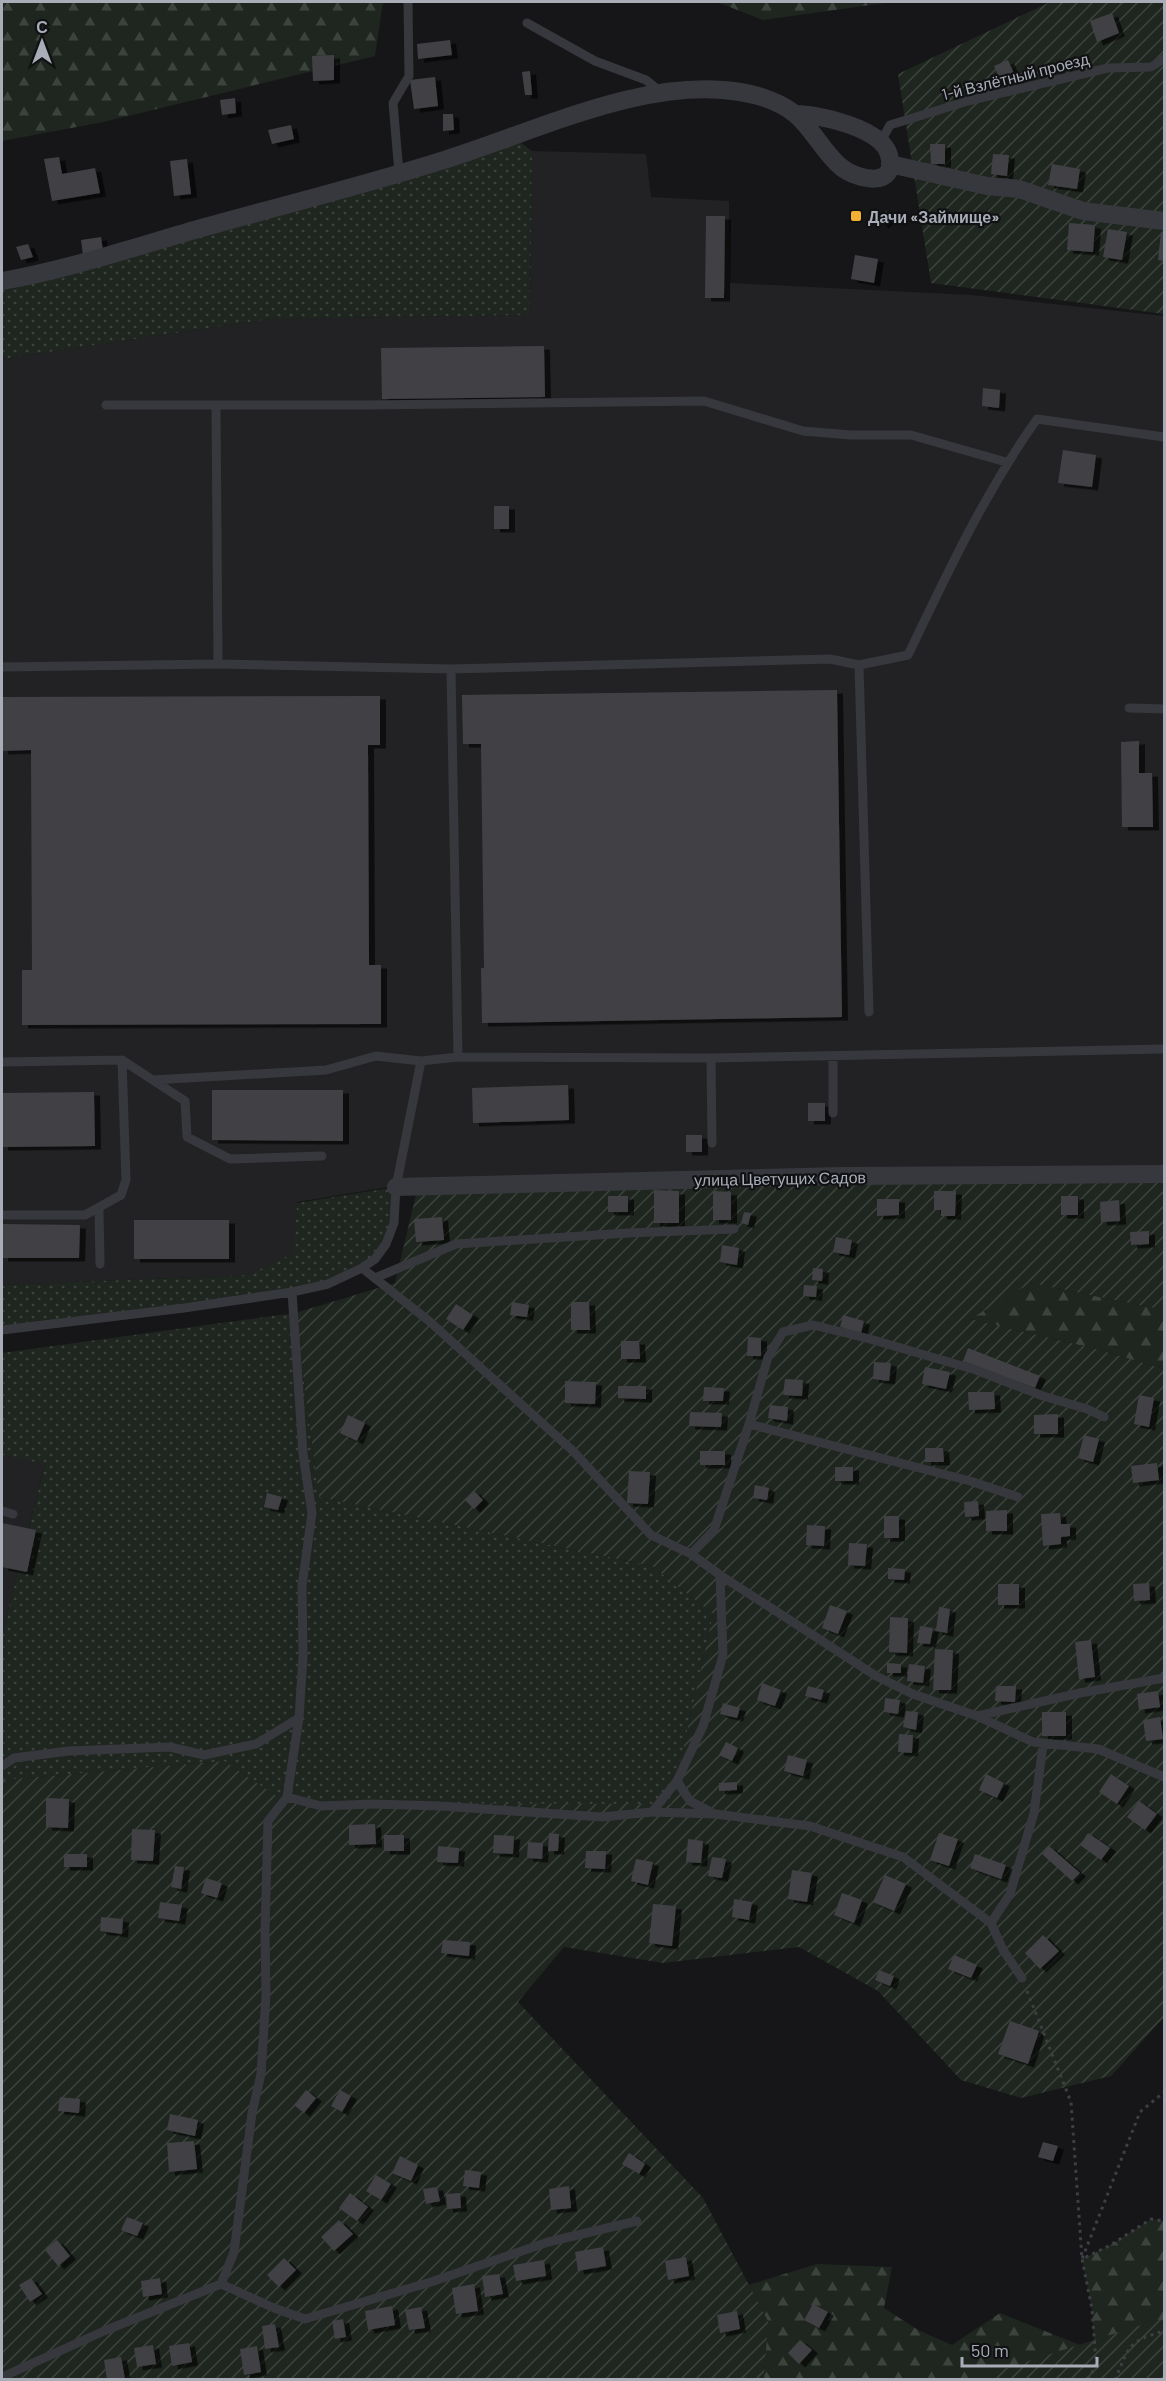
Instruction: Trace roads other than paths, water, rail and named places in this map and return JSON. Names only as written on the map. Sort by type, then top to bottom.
[{"type":"street","points":[[2,281],[119,252],[399,173],[612,105],[661,92],[709,89],[741,92],[771,101],[795,114],[831,158],[856,177],[877,179],[884,176],[890,164],[890,155],[881,141],[862,130],[823,117],[795,114]]},
{"type":"street","points":[[890,164],[987,186],[1018,189],[1083,211],[1164,221]]},
{"type":"street","name":"улица Цветущих Садов","points":[[396,1187],[843,1176],[1164,1174]]},
{"type":"lane","points":[[399,173],[393,103],[409,76],[408,2]]},
{"type":"lane","points":[[527,23],[595,61],[646,80],[661,92]]},
{"type":"lane","name":"1-й Взлётный проезд","points":[[881,141],[890,125],[968,101],[1108,68],[1151,67],[1164,59]]},
{"type":"lane","points":[[106,405],[704,401],[803,431],[851,435],[911,435],[1006,462]]},
{"type":"lane","points":[[216,405],[218,664]]},
{"type":"lane","points":[[2,667],[218,664],[451,669],[830,659],[859,665],[908,655],[962,543],[1006,462],[1038,419],[1164,437]]},
{"type":"lane","points":[[859,665],[869,1012]]},
{"type":"lane","points":[[451,669],[458,1057]]},
{"type":"lane","points":[[1129,708],[1164,709]]},
{"type":"lane","points":[[153,1080],[326,1070],[376,1056],[421,1061],[458,1057],[833,1057],[1164,1049]]},
{"type":"lane","points":[[833,1057],[833,1113]]},
{"type":"lane","points":[[711,1058],[712,1143]]},
{"type":"lane","points":[[2,1062],[122,1060],[185,1101],[187,1137],[230,1160],[322,1156]]},
{"type":"lane","points":[[2,1215],[85,1215],[121,1195],[126,1180],[122,1060]]},
{"type":"lane","points":[[2,1330],[184,1308],[292,1292],[328,1284],[362,1268],[375,1259],[386,1244],[394,1223],[396,1187],[421,1061]]},
{"type":"lane","points":[[99,1209],[100,1264]]},
{"type":"lane","points":[[375,1278],[456,1244],[734,1229]]},
{"type":"lane","points":[[362,1268],[429,1321],[573,1451],[651,1535],[691,1554],[876,1676],[913,1694],[977,1716],[1033,1743],[1098,1749],[1164,1777]]},
{"type":"lane","points":[[2,2377],[104,2331],[221,2284],[234,2252],[252,2113],[261,2074],[266,1995],[268,1821],[287,1797],[299,1718],[303,1657],[302,1586],[312,1513],[303,1454],[292,1292]]},
{"type":"lane","points":[[691,1554],[714,1530],[745,1433],[750,1424],[768,1357],[783,1332],[813,1325],[976,1370],[1104,1417]]},
{"type":"lane","points":[[750,1424],[970,1481],[1018,1497]]},
{"type":"lane","points":[[2,1511],[13,1514]]},
{"type":"lane","points":[[652,1812],[677,1781],[703,1726],[723,1655],[720,1575]]},
{"type":"lane","points":[[977,1716],[1080,1692],[1164,1678]]},
{"type":"lane","points":[[2,1766],[14,1758],[69,1751],[170,1747],[204,1755],[255,1744],[299,1718]]},
{"type":"lane","points":[[991,1923],[1010,1894],[1035,1813],[1042,1745]]},
{"type":"lane","points":[[677,1781],[690,1801],[715,1814]]},
{"type":"lane","points":[[287,1797],[321,1806],[373,1804],[440,1806],[602,1817],[652,1812],[715,1814],[810,1826],[903,1857],[991,1923],[1003,1950],[1022,1978]]},
{"type":"lane","points":[[221,2284],[305,2319],[430,2282],[548,2242],[637,2221]]},
{"type":"place","name":"Дачи «Займище»","points":[[856,216]]}]
